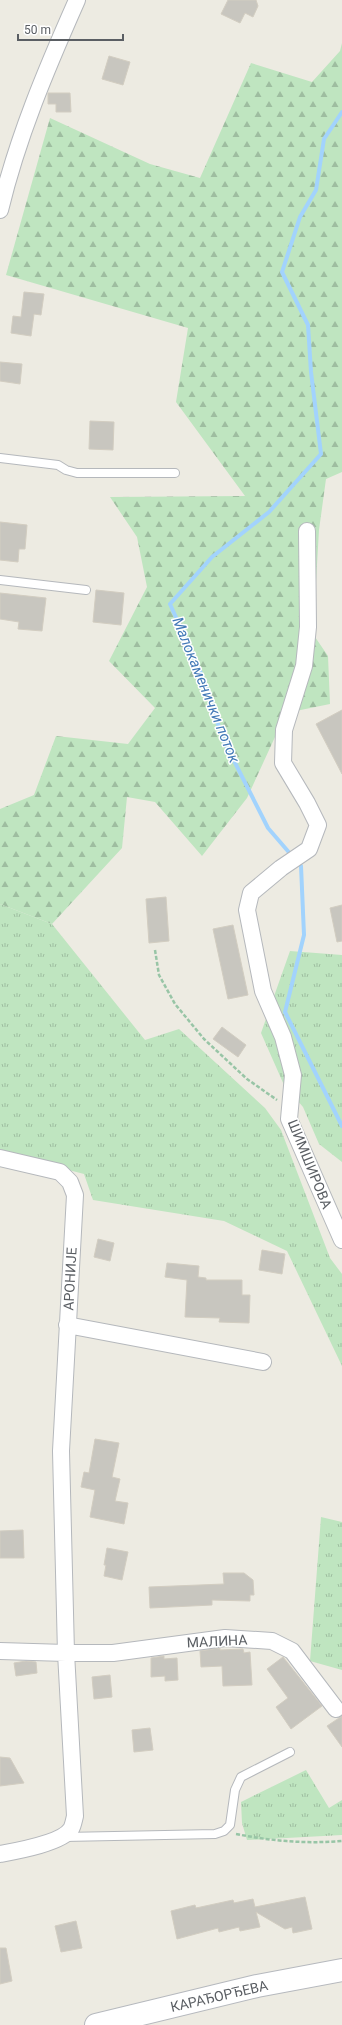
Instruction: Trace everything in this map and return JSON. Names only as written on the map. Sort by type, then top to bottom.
[{"type":"main road","name":"КАРАЂОРЂЕВА","points":[[96,2025],[134,2021],[257,1986],[342,1970]]},
{"type":"street","points":[[0,210],[11,165],[34,100],[76,0]]},
{"type":"street","name":"ШИМШИРОВА","points":[[307,531],[308,627],[304,666],[284,730],[283,763],[307,803],[318,825],[309,849],[281,868],[251,893],[247,910],[262,991],[283,1037],[293,1075],[289,1119],[342,1240]]},
{"type":"street","name":"АРОНИЈЕ","points":[[0,1158],[60,1172],[68,1178],[72,1186],[75,1195],[67,1325],[263,1362]]},
{"type":"street","points":[[0,1854],[42,1845],[59,1838],[71,1829],[75,1816],[66,1652],[61,1451],[67,1325]]},
{"type":"street","name":"МАЛИНА","points":[[0,1652],[113,1652],[225,1638],[272,1641],[292,1651],[336,1709]]},
{"type":"lane","points":[[0,458],[58,465],[66,470],[77,473],[175,474]]},
{"type":"lane","points":[[0,580],[86,590]]},
{"type":"lane","points":[[59,1838],[215,1834],[224,1831],[230,1825],[235,1790],[241,1777],[290,1752]]},
{"type":"path","points":[[155,950],[159,975],[175,1004],[204,1039],[247,1079],[276,1100],[289,1119]]},
{"type":"path","points":[[224,1831],[263,1839],[308,1843],[342,1841]]},
{"type":"green space","points":[[342,43],[342,472],[326,479],[319,530],[313,634],[328,656],[330,704],[286,713],[247,798],[202,856],[155,802],[127,797],[122,848],[52,924],[0,904],[0,809],[34,795],[56,736],[128,744],[155,708],[109,661],[147,587],[137,537],[110,497],[245,496],[176,402],[188,328],[6,275],[50,118],[150,164],[200,178],[251,63],[312,82],[340,51]]},
{"type":"green space","points":[[0,904],[52,924],[145,1040],[179,1029],[265,1108],[281,1130],[330,1258],[342,1274],[342,1366],[287,1251],[224,1221],[93,1200],[84,1174],[0,1152]]},
{"type":"green space","points":[[290,951],[342,955],[342,1162],[319,1144],[303,1107],[284,1085],[261,1033]]},
{"type":"green space","points":[[321,1517],[342,1522],[342,1670],[310,1661]]},
{"type":"green space","points":[[306,1770],[329,1808],[342,1800],[342,1835],[247,1840],[242,1823],[241,1802]]},
{"type":"building","points":[[228,0],[256,0],[258,6],[253,17],[245,13],[240,23],[221,14]]},
{"type":"building","points":[[109,56],[130,62],[123,85],[102,79]]},
{"type":"building","points":[[48,93],[70,93],[71,112],[56,112],[56,104],[48,104]]},
{"type":"building","points":[[24,292],[44,294],[41,315],[34,314],[31,336],[11,333],[13,316],[21,317]]},
{"type":"building","points":[[0,362],[22,364],[20,384],[0,381]]},
{"type":"building","points":[[90,421],[114,422],[113,450],[89,449]]},
{"type":"building","points":[[0,522],[27,525],[25,549],[19,549],[18,562],[0,560]]},
{"type":"building","points":[[96,590],[124,593],[121,625],[93,622]]},
{"type":"building","points":[[0,593],[46,598],[42,631],[18,629],[19,622],[0,619]]},
{"type":"building","points":[[342,710],[342,774],[316,724]]},
{"type":"building","points":[[166,897],[169,941],[149,943],[146,899]]},
{"type":"building","points":[[342,905],[342,941],[337,942],[330,908]]},
{"type":"building","points":[[233,925],[248,995],[228,999],[213,929]]},
{"type":"building","points":[[222,1027],[246,1045],[238,1057],[213,1039]]},
{"type":"building","points":[[98,1239],[114,1243],[110,1261],[94,1257]]},
{"type":"building","points":[[262,1250],[285,1254],[282,1274],[259,1270]]},
{"type":"building","points":[[167,1263],[199,1266],[198,1277],[206,1278],[206,1280],[242,1280],[242,1295],[250,1295],[249,1323],[219,1322],[220,1318],[185,1317],[187,1280],[165,1277]]},
{"type":"building","points":[[95,1439],[119,1443],[112,1477],[120,1479],[115,1501],[128,1503],[124,1524],[90,1517],[95,1490],[81,1487],[84,1472],[89,1473]]},
{"type":"building","points":[[23,1530],[24,1558],[0,1558],[0,1531]]},
{"type":"building","points":[[107,1548],[128,1552],[122,1580],[104,1576]]},
{"type":"building","points":[[223,1573],[244,1573],[253,1580],[254,1595],[250,1595],[250,1601],[212,1600],[212,1605],[150,1608],[149,1587],[224,1584]]},
{"type":"building","points":[[220,1648],[220,1650],[243,1649],[244,1653],[250,1652],[252,1685],[223,1686],[222,1666],[201,1667],[200,1651]]},
{"type":"building","points":[[164,1656],[164,1659],[177,1658],[178,1680],[165,1681],[165,1676],[151,1677],[151,1658]]},
{"type":"building","points":[[283,1657],[322,1706],[291,1729],[276,1707],[288,1698],[267,1669]]},
{"type":"building","points":[[26,1661],[36,1662],[37,1673],[16,1676],[14,1663]]},
{"type":"building","points":[[110,1675],[112,1697],[94,1699],[92,1677]]},
{"type":"building","points":[[342,1716],[342,1747],[327,1726]]},
{"type":"building","points":[[150,1728],[153,1750],[134,1752],[132,1730]]},
{"type":"building","points":[[0,1757],[10,1758],[24,1783],[0,1786]]},
{"type":"building","points":[[305,1897],[312,1929],[293,1933],[292,1927],[285,1929],[256,1912],[260,1927],[240,1931],[239,1927],[219,1932],[218,1928],[177,1939],[171,1911],[195,1905],[196,1908],[233,1900],[234,1903],[253,1899],[255,1907]]},
{"type":"building","points":[[76,1921],[82,1948],[61,1952],[55,1926]]},
{"type":"building","points":[[0,1948],[6,1948],[12,1981],[0,1984]]},
{"type":"waterway","name":"Малокаменички поток","points":[[293,857],[268,828],[223,739],[200,671],[170,604],[212,557],[269,512],[321,454],[311,372],[308,325],[282,272],[300,217],[316,190],[324,139],[342,112]]},
{"type":"waterway","name":"Малокаменички поток","points":[[297,862],[301,866],[304,935],[285,1012],[342,1126]]}]
